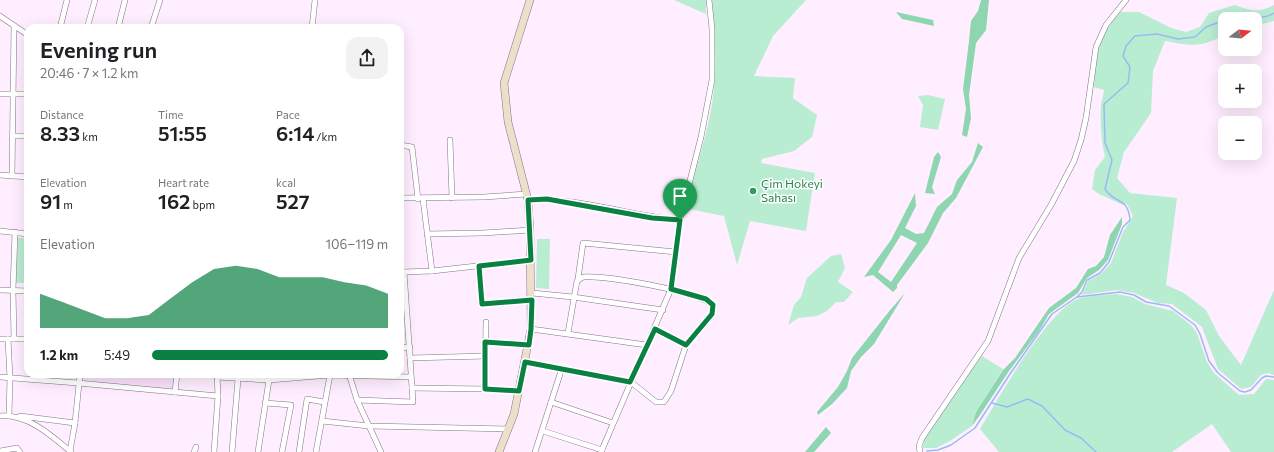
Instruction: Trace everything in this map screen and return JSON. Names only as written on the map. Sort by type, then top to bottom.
[{"type":"street","points":[[61,24],[67,0]]},
{"type":"street","points":[[88,24],[95,0]]},
{"type":"street","points":[[119,24],[125,0]]},
{"type":"street","points":[[152,24],[160,0]]},
{"type":"street","points":[[312,24],[315,0]]},
{"type":"street","points":[[499,452],[509,429],[519,391],[531,329],[531,260],[527,197],[508,122],[504,83],[530,0]]},
{"type":"street","points":[[543,431],[601,451],[630,382],[663,310],[671,289],[680,220],[701,137],[712,80],[712,29],[709,0]]},
{"type":"street","points":[[920,452],[919,446],[922,438],[988,341],[1019,258],[1051,205],[1074,161],[1086,118],[1096,47],[1106,25],[1126,0]]},
{"type":"street","points":[[0,16],[24,32]]},
{"type":"street","points":[[12,176],[14,26]]},
{"type":"street","points":[[0,94],[24,94]]},
{"type":"street","points":[[13,136],[24,136]]},
{"type":"street","points":[[450,140],[452,198]]},
{"type":"street","points":[[404,146],[412,147],[432,270]]},
{"type":"street","points":[[0,176],[24,177]]},
{"type":"street","points":[[404,198],[527,197],[547,199],[652,218],[680,220]]},
{"type":"street","points":[[427,234],[530,230]]},
{"type":"street","points":[[0,231],[24,233]]},
{"type":"street","points":[[14,339],[13,290],[15,232]]},
{"type":"street","points":[[568,333],[583,243],[676,252]]},
{"type":"street","points":[[404,271],[479,266],[531,260]]},
{"type":"street","points":[[479,266],[482,304],[532,297],[573,297],[663,310]]},
{"type":"street","points":[[525,362],[630,382],[656,402],[664,402],[671,391],[686,345],[712,314],[713,305],[706,299],[671,289],[586,276],[578,279]]},
{"type":"street","points":[[0,290],[24,291]]},
{"type":"street","points":[[357,400],[413,402],[410,347],[404,290]]},
{"type":"street","points":[[485,389],[486,322]]},
{"type":"street","points":[[531,329],[647,345]]},
{"type":"street","points":[[655,329],[686,345]]},
{"type":"street","points":[[0,339],[24,339]]},
{"type":"street","points":[[8,339],[11,416]]},
{"type":"street","points":[[485,342],[529,345]]},
{"type":"street","points":[[404,348],[410,347]]},
{"type":"street","points":[[410,358],[486,356]]},
{"type":"street","points":[[535,452],[562,368]]},
{"type":"street","points":[[0,377],[218,396]]},
{"type":"street","points":[[404,377],[411,377]]},
{"type":"street","points":[[11,416],[33,424],[70,452],[75,423],[79,378]]},
{"type":"street","points":[[174,392],[176,378]]},
{"type":"street","points":[[214,452],[218,396],[217,378]]},
{"type":"street","points":[[231,378],[268,380],[293,378]]},
{"type":"street","points":[[316,452],[329,378]]},
{"type":"street","points":[[351,378],[357,400],[381,452]]},
{"type":"street","points":[[232,452],[238,379]]},
{"type":"street","points":[[258,452],[268,380]]},
{"type":"street","points":[[412,388],[519,391]]},
{"type":"street","points":[[298,452],[307,399],[324,402]]},
{"type":"street","points":[[552,402],[613,423]]},
{"type":"street","points":[[265,403],[291,405],[282,452]]},
{"type":"street","points":[[0,416],[75,423]]},
{"type":"street","points":[[322,421],[369,426],[509,429]]},
{"type":"street","points":[[0,451],[17,448],[20,452]]},
{"type":"shaded area","points":[[84,378],[177,378],[175,392],[83,383]]},
{"type":"green space","points":[[674,0],[706,0],[706,14]]},
{"type":"green space","points":[[712,0],[806,0],[773,36],[754,76],[795,78],[793,98],[817,115],[812,137],[794,151],[762,159],[761,163],[815,173],[806,231],[750,221],[737,265],[724,216],[689,209],[692,197],[689,195],[707,128],[714,88],[715,55]]},
{"type":"green space","points":[[981,0],[989,0],[986,30],[976,43],[969,95],[971,118],[967,137],[962,135],[966,109],[963,89],[971,21],[978,11]]},
{"type":"green space","points":[[1235,5],[1245,9],[1259,10],[1269,8],[1274,5],[1274,21],[1262,24],[1262,12],[1218,12],[1218,38],[1196,45],[1165,41],[1153,71],[1151,113],[1124,152],[1117,178],[1130,193],[1177,198],[1166,285],[1184,293],[1206,310],[1219,336],[1241,365],[1274,290],[1274,375],[1268,373],[1261,375],[1251,387],[1241,389],[1218,369],[1202,327],[1172,304],[1158,303],[1134,293],[1117,290],[1082,295],[1088,281],[1101,274],[1111,263],[1123,232],[1133,216],[1127,204],[1123,205],[1099,194],[1092,189],[1095,170],[1105,157],[1101,118],[1101,103],[1104,90],[1094,87],[1097,56],[1102,38],[1112,21],[1120,12],[1139,12],[1171,28],[1186,32],[1200,27],[1209,13]]},
{"type":"green space","points":[[896,12],[933,20],[934,26],[902,19]]},
{"type":"green space","points":[[928,95],[945,99],[938,130],[920,127],[923,105],[918,96]]},
{"type":"green space","points":[[978,143],[983,147],[956,198],[943,213],[928,243],[897,285],[897,288],[893,292],[873,275],[864,277],[891,240],[915,193],[916,206],[905,228],[916,234],[924,233],[937,207],[952,194],[957,180],[972,162]],"holes":[[[901,235],[917,243],[891,282],[878,272]]]},
{"type":"green space","points":[[938,152],[941,157],[932,187],[935,194],[925,193],[934,157]]},
{"type":"green space","points":[[1122,217],[1122,224],[1108,260],[1099,270],[1087,278],[1078,293],[1049,314],[1039,331],[1009,371],[972,426],[976,412],[1003,370],[1015,358],[1049,308],[1076,288],[1088,269],[1096,266],[1104,257],[1110,235]]},
{"type":"green space","points":[[18,238],[24,238],[24,283],[16,283]]},
{"type":"green space","points":[[537,239],[550,239],[549,289],[536,288]]},
{"type":"green space","points":[[841,254],[845,268],[838,282],[853,292],[844,302],[836,302],[827,311],[817,316],[798,318],[788,325],[794,305],[801,297],[807,278],[831,256]]},
{"type":"green space","points":[[905,293],[874,344],[861,357],[851,371],[847,388],[832,404],[818,415],[817,412],[838,387],[852,358]]},
{"type":"green space","points":[[1117,294],[1132,297],[1145,304],[1173,311],[1191,325],[1197,333],[1207,362],[1214,373],[1239,395],[1254,394],[1266,379],[1274,380],[1274,452],[1231,452],[1212,424],[1172,452],[999,452],[980,429],[1038,337],[1052,320],[1066,307],[1078,299],[1091,296]]},
{"type":"green space","points":[[982,356],[1003,369],[976,412],[972,426],[950,441],[936,448],[923,448],[924,440],[958,387]]},
{"type":"green space","points":[[826,427],[831,433],[814,452],[805,452]]},
{"type":"waterway","points":[[1262,17],[1274,13]]},
{"type":"waterway","points":[[927,451],[938,450],[951,445],[975,428],[1010,374],[1052,314],[1077,297],[1082,292],[1087,280],[1100,273],[1109,262],[1123,227],[1130,220],[1127,207],[1109,194],[1105,189],[1112,160],[1105,143],[1104,104],[1128,83],[1130,67],[1123,56],[1126,46],[1135,36],[1157,34],[1178,39],[1195,37],[1206,27],[1218,23]]},
{"type":"waterway","points":[[1077,297],[1120,292],[1134,295],[1146,302],[1169,306],[1195,325],[1200,334],[1209,361],[1218,373],[1240,391],[1245,392],[1251,390],[1262,378],[1266,376],[1274,377]]},
{"type":"waterway","points":[[992,403],[1007,407],[1028,399],[1042,406],[1065,430],[1081,438],[1096,452]]},
{"type":"place","name":"Çim Hokeyi Sahası","points":[[753,191]]},
{"type":"route","points":[[547,199],[652,218],[680,220],[671,289],[706,299],[713,305],[712,314],[686,345],[655,329],[630,382],[525,362],[519,391],[485,389],[485,342],[529,345],[532,300],[482,304],[479,266],[531,260],[528,200],[547,199]]}]
